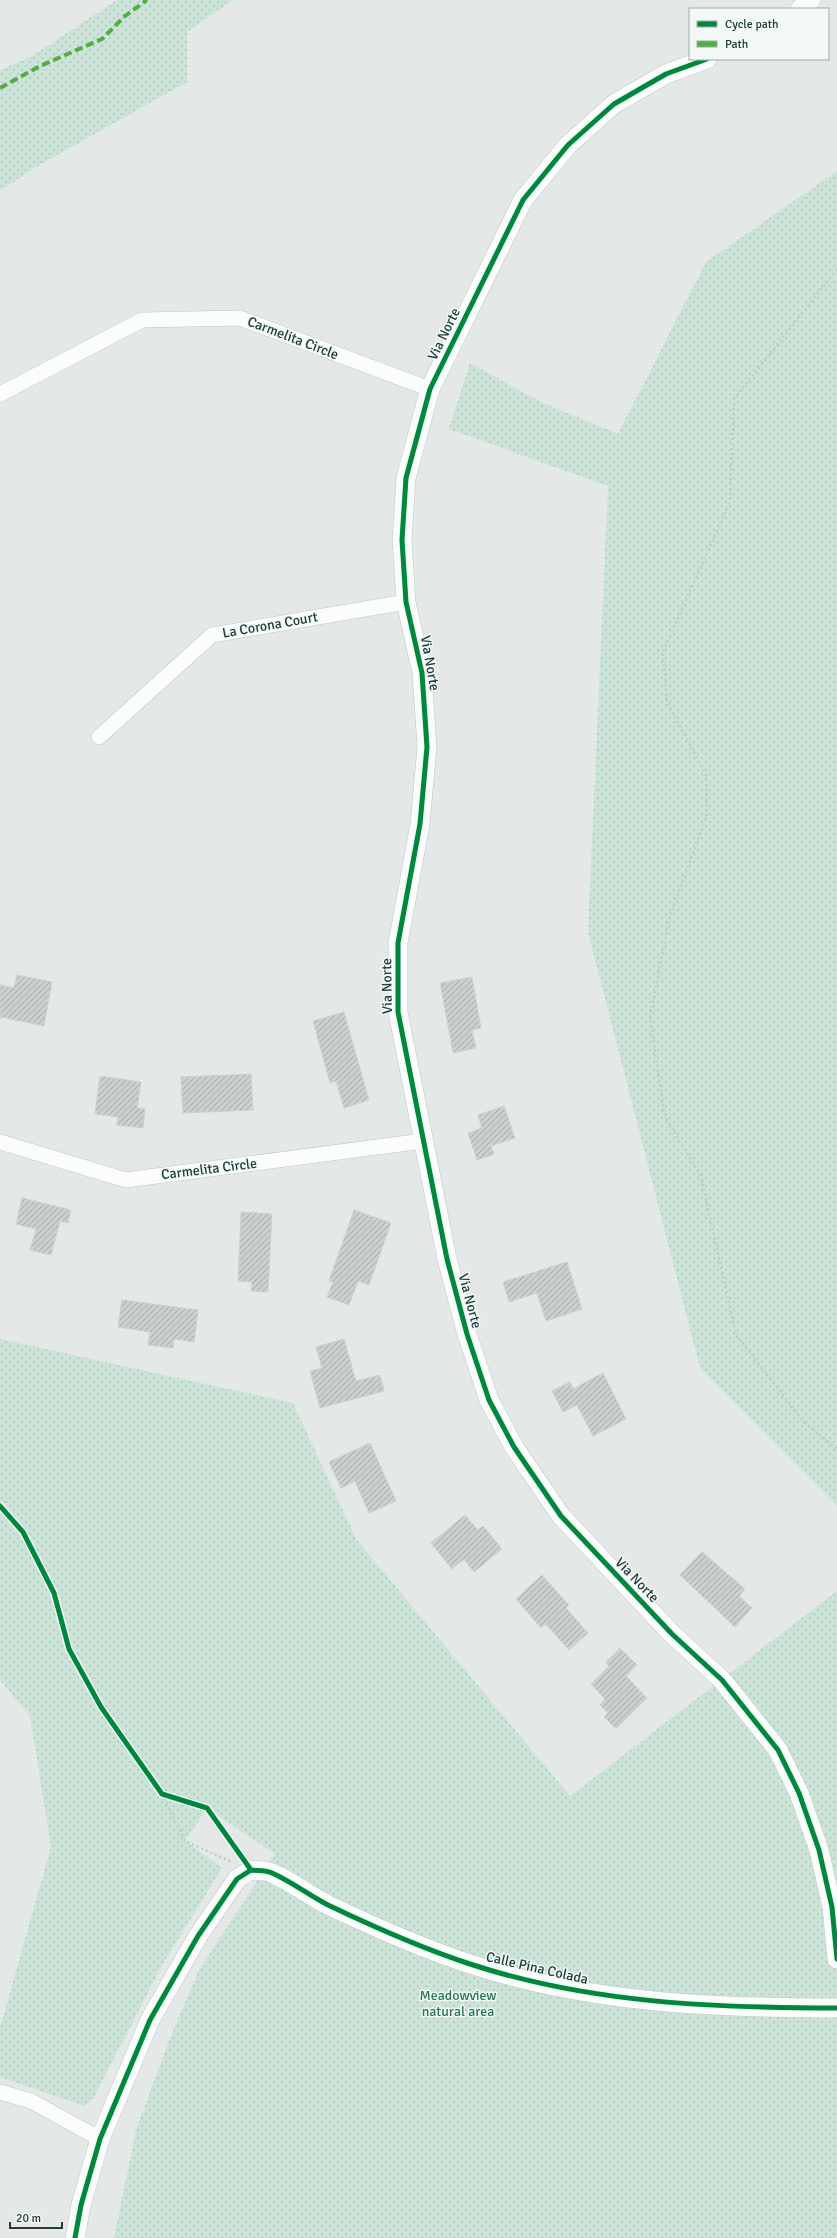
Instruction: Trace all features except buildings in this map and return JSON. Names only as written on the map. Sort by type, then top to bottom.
[{"type":"street","points":[[801,8],[811,0]]},
{"type":"street","name":"Via Norte","points":[[704,60],[666,74],[614,104],[568,145],[523,200],[430,390],[406,478],[402,540],[406,602],[422,673],[428,747],[420,824],[398,943],[398,1012],[447,1259],[467,1334],[489,1400],[514,1446],[561,1516],[672,1634],[722,1680],[778,1750],[799,1793],[819,1850],[832,1907],[837,1959]]},
{"type":"street","name":"Carmelita Circle","points":[[0,394],[142,320],[240,318],[430,390]]},
{"type":"street","name":"La Corona Court","points":[[99,737],[212,636],[406,602]]},
{"type":"street","name":"Carmelita Circle","points":[[0,1142],[126,1180],[423,1141]]},
{"type":"street","points":[[75,2238],[81,2205],[100,2139],[150,2020],[198,1936],[237,1879],[251,1870]]},
{"type":"street","name":"Calle Pina Colada","points":[[251,1870],[271,1872],[314,1898],[377,1928],[470,1964],[553,1987],[630,2000],[734,2008],[837,2008]]},
{"type":"street","points":[[0,2092],[31,2101],[100,2139]]},
{"type":"path","points":[[837,269],[734,399],[730,501],[663,652],[667,702],[706,775],[707,814],[670,916],[650,1018],[665,1117],[701,1176],[736,1335],[804,1422],[837,1449]]},
{"type":"path","points":[[0,1506],[23,1532],[54,1593],[69,1649],[101,1707],[162,1794],[185,1841],[251,1870]]},
{"type":"path","points":[[162,1794],[207,1808],[251,1870]]},
{"type":"green space","points":[[117,0],[233,0],[187,32],[187,82],[36,167],[0,191],[0,70],[32,56]]},
{"type":"green space","points":[[837,171],[837,1506],[700,1368],[588,932],[608,486],[449,429],[470,363],[539,401],[618,434],[706,262]]},
{"type":"green space","name":"Meadowview natural area","points":[[0,1339],[293,1403],[356,1539],[570,1796],[837,1591],[837,2238],[114,2238],[136,2130],[170,2038],[199,1970],[275,1854],[207,1808],[185,1841],[222,1868],[161,1967],[93,2099],[84,2106],[0,2077],[0,2028],[51,1847],[30,1716],[0,1680]]},
{"type":"marked path","points":[[0,88],[40,66],[102,39],[125,16],[147,0]]},
{"type":"cycle path","points":[[704,60],[666,74],[614,104],[568,145],[523,200],[430,389],[406,478],[402,540],[406,602],[422,673],[427,747],[420,824],[398,943],[398,1012],[447,1259],[467,1334],[489,1400],[514,1447],[561,1516],[672,1634],[722,1680],[778,1750],[799,1793],[819,1850],[832,1907],[837,1959]]},
{"type":"cycle path","points":[[0,1506],[23,1532],[54,1593],[69,1649],[101,1707],[162,1794],[207,1808],[251,1870]]},
{"type":"cycle path","points":[[251,1870],[270,1872],[287,1880],[328,1905],[416,1944],[452,1958],[515,1977],[560,1987],[652,2001],[744,2007],[837,2008]]},
{"type":"cycle path","points":[[75,2238],[81,2205],[100,2139],[150,2020],[198,1936],[237,1879],[251,1870]]}]
